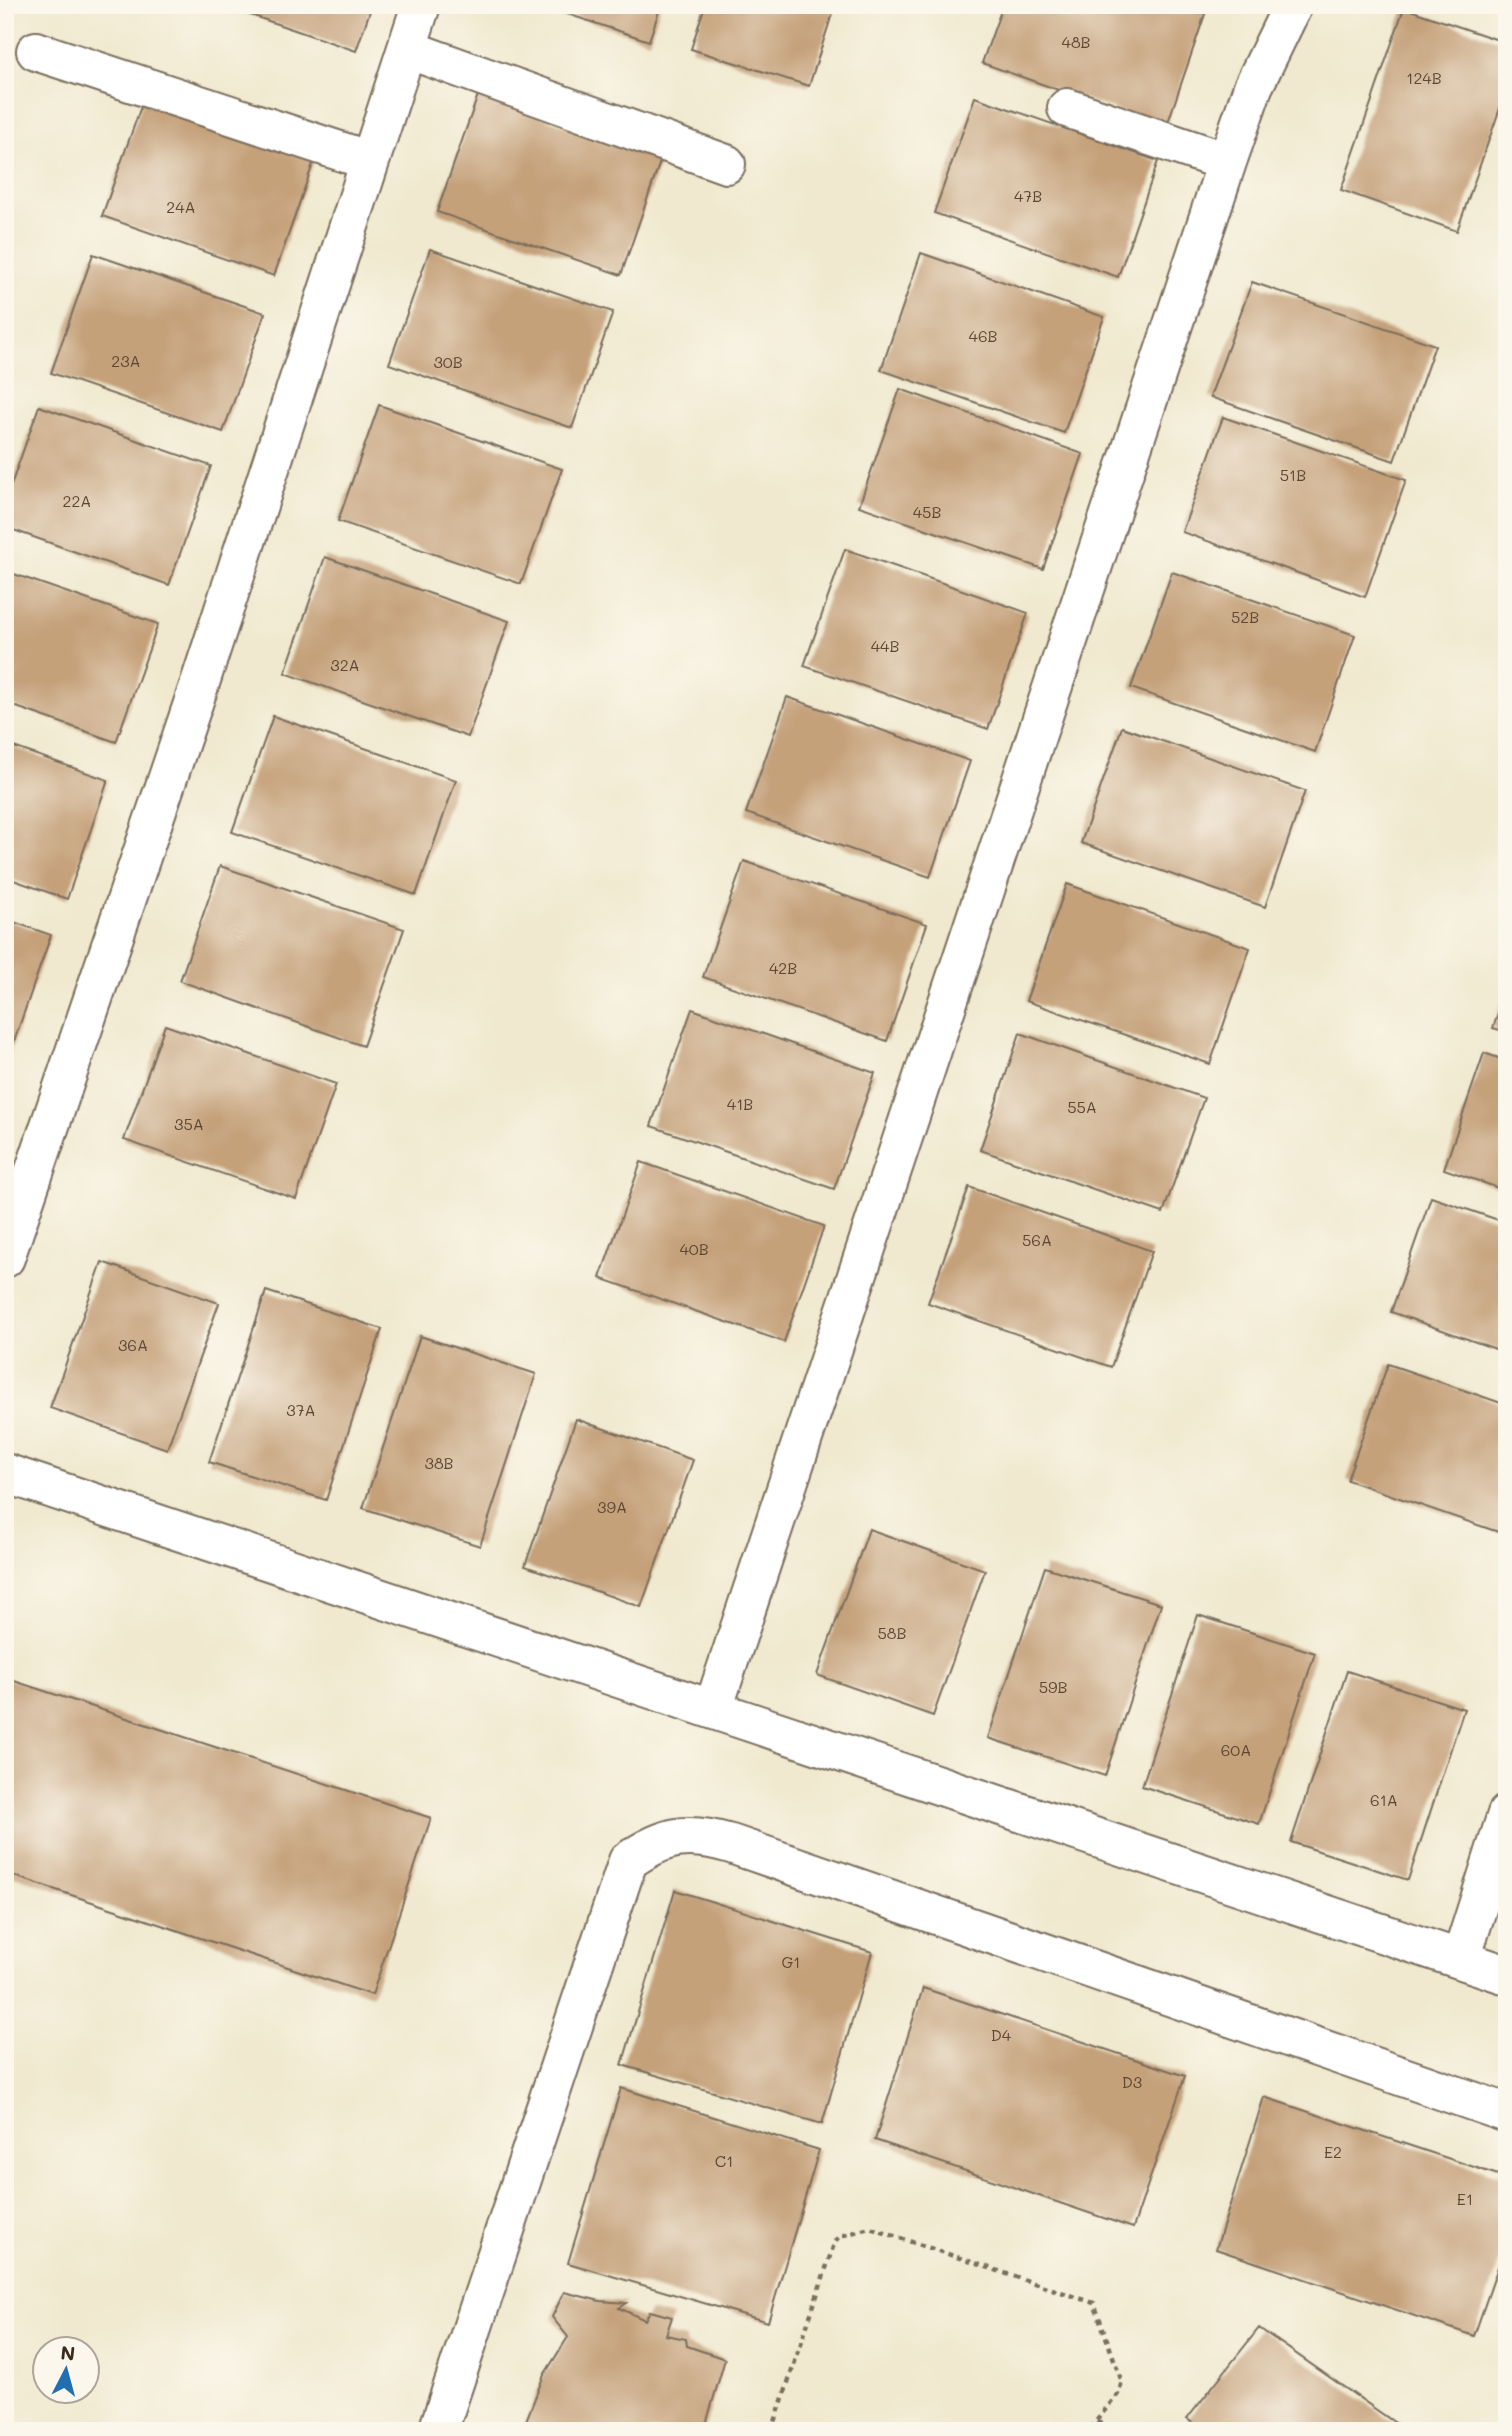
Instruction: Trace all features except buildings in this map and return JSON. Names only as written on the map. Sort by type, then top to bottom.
[{"type":"street","points":[[5,1258],[195,699],[421,5]]},
{"type":"street","points":[[713,1709],[1227,162],[1253,87],[1293,5]]},
{"type":"street","points":[[407,49],[726,164]]},
{"type":"street","points":[[36,51],[370,161]]},
{"type":"street","points":[[1067,108],[1227,162]]},
{"type":"street","points":[[5,1473],[1507,1975]]},
{"type":"street","points":[[1461,1959],[1507,1814]]},
{"type":"street","points":[[438,2431],[628,1861],[650,1846],[677,1837],[705,1836],[732,1844],[1507,2113]]},
{"type":"path","points":[[772,2431],[835,2241],[840,2236],[870,2228],[1094,2303],[1122,2382],[1118,2394],[1088,2431]]},
{"type":"path","points":[[1097,2421],[1111,2431]]}]
